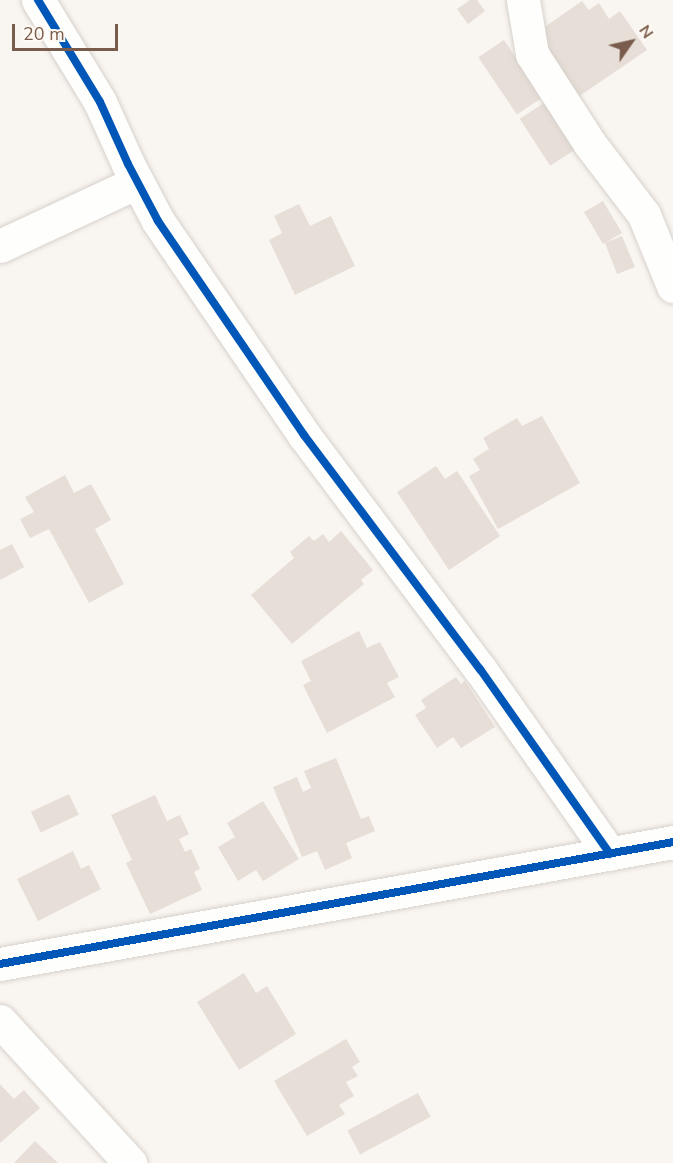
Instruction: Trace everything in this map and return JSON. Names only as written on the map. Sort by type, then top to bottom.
[{"type":"street","points":[[38,0],[100,102],[158,221],[304,435],[473,660],[610,854]]},
{"type":"street","points":[[523,0],[532,54],[590,144],[644,215],[673,286]]},
{"type":"street","points":[[0,246],[137,182]]},
{"type":"street","points":[[0,964],[673,842]]},
{"type":"street","points":[[0,1021],[130,1163]]},
{"type":"building","points":[[470,0],[477,0],[485,11],[468,24],[457,9]]},
{"type":"building","points":[[582,1],[589,10],[599,3],[609,19],[620,11],[647,50],[572,101],[529,38]]},
{"type":"building","points":[[504,40],[543,97],[517,115],[478,57]]},
{"type":"building","points":[[544,103],[574,150],[550,166],[520,119]]},
{"type":"building","points":[[603,201],[622,233],[603,244],[584,212]]},
{"type":"building","points":[[299,204],[310,226],[331,216],[355,266],[295,295],[269,240],[282,233],[274,216]]},
{"type":"building","points":[[622,236],[635,267],[617,274],[605,243]]},
{"type":"building","points":[[542,416],[580,483],[498,529],[469,476],[480,470],[473,459],[489,449],[483,438],[517,418],[522,426]]},
{"type":"building","points":[[436,466],[445,479],[457,471],[500,536],[449,570],[397,492]]},
{"type":"building","points":[[65,475],[74,493],[91,484],[111,520],[95,529],[124,584],[89,603],[49,529],[30,538],[20,519],[34,512],[25,497]]},
{"type":"building","points":[[341,531],[373,570],[361,580],[364,584],[292,644],[251,595],[294,558],[290,552],[309,536],[314,541],[323,534],[329,542]]},
{"type":"building","points":[[12,544],[24,567],[0,580],[0,550]]},
{"type":"building","points":[[359,631],[367,648],[380,642],[399,677],[387,683],[395,697],[327,733],[303,685],[311,681],[301,661]]},
{"type":"building","points":[[456,677],[461,684],[465,681],[495,727],[461,748],[453,737],[437,748],[415,715],[426,708],[421,700]]},
{"type":"building","points":[[336,758],[361,819],[369,816],[375,831],[346,843],[352,858],[325,870],[317,851],[302,857],[273,787],[297,777],[303,792],[311,788],[304,771]]},
{"type":"building","points":[[69,794],[79,815],[41,833],[31,812]]},
{"type":"building","points":[[155,795],[167,821],[180,815],[189,834],[179,839],[185,852],[191,849],[200,869],[194,872],[202,890],[150,914],[126,863],[132,860],[111,815]]},
{"type":"building","points":[[263,801],[299,859],[263,881],[256,870],[238,881],[218,847],[235,837],[227,823]]},
{"type":"building","points":[[73,851],[81,869],[89,865],[101,889],[38,921],[17,879]]},
{"type":"building","points":[[244,973],[256,993],[267,986],[296,1034],[239,1070],[197,1002]]},
{"type":"building","points":[[346,1039],[360,1062],[352,1067],[358,1076],[346,1082],[354,1096],[339,1105],[345,1114],[307,1136],[274,1081]]},
{"type":"building","points":[[0,1084],[14,1099],[24,1090],[40,1108],[0,1143]]},
{"type":"building","points":[[418,1093],[431,1117],[360,1154],[347,1131]]},
{"type":"building","points":[[35,1141],[58,1163],[14,1163]]},
{"type":"cycle path","points":[[38,0],[100,102],[128,164],[158,221],[304,435],[480,669],[610,854]]},
{"type":"cycle path","points":[[0,964],[673,842]]}]
